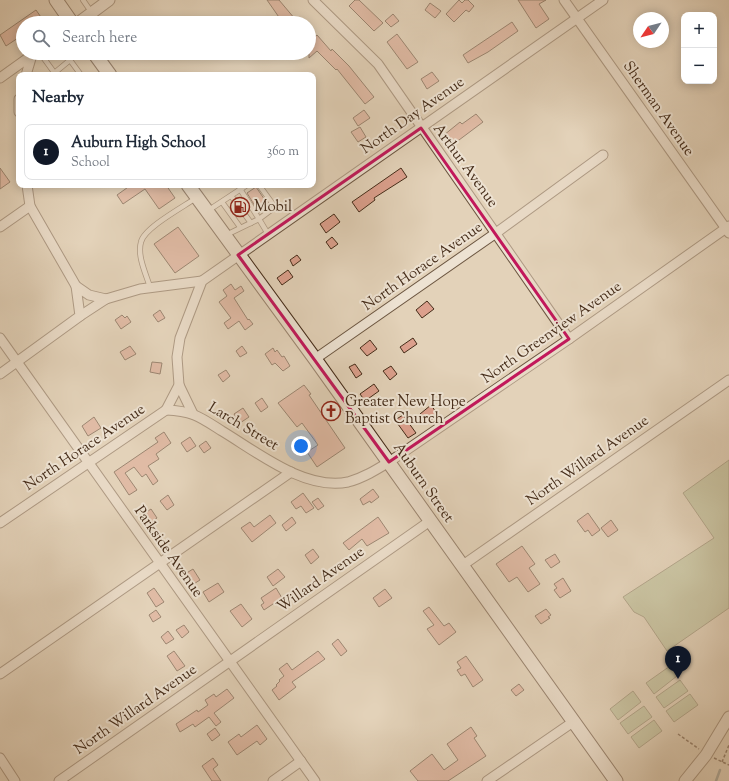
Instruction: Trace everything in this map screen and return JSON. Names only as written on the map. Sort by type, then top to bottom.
[{"type":"main road","points":[[56,0],[67,16]]},
{"type":"main road","points":[[99,60],[108,72]]},
{"type":"main road","name":"Auburn Street","points":[[190,188],[463,565],[616,781]]},
{"type":"street","points":[[88,16],[109,0]]},
{"type":"street","name":"Sherman Avenue","points":[[564,0],[728,229]]},
{"type":"street","name":"North Day Avenue","points":[[238,255],[602,0]]},
{"type":"street","name":"Arthur Avenue","points":[[316,1],[378,64],[569,339]]},
{"type":"street","points":[[0,78],[27,60]]},
{"type":"street","points":[[27,72],[33,60]]},
{"type":"street","name":"North Horace Avenue","points":[[315,359],[496,233],[603,155]]},
{"type":"street","points":[[27,188],[30,206],[76,286],[80,316]]},
{"type":"street","points":[[0,227],[30,206]]},
{"type":"street","name":"North Greenview Avenue","points":[[389,462],[728,229]]},
{"type":"street","points":[[0,374],[106,299],[150,287],[202,282],[238,255]]},
{"type":"street","name":"Larch Street","points":[[193,414],[179,385],[177,357],[180,338],[202,282]]},
{"type":"street","points":[[76,286],[88,295],[106,299]]},
{"type":"street","name":"Parkside Avenue","points":[[0,338],[228,661],[302,761],[315,781]]},
{"type":"street","name":"North Willard Avenue","points":[[463,565],[729,380]]},
{"type":"street","name":"Larch Street","points":[[179,385],[173,400],[166,410],[193,414],[291,472],[323,482],[342,482],[364,476],[389,462]]},
{"type":"street","name":"North Horace Avenue","points":[[0,523],[166,410]]},
{"type":"street","points":[[0,674],[291,472]]},
{"type":"street","name":"Willard Avenue","points":[[228,661],[430,521]]},
{"type":"street","name":"North Willard Avenue","points":[[59,781],[228,661]]},
{"type":"street","points":[[685,781],[706,755],[729,717]]},
{"type":"street","points":[[487,781],[573,722]]},
{"type":"street","points":[[0,758],[15,781]]},
{"type":"street","points":[[273,781],[302,761]]},
{"type":"lane","points":[[83,0],[92,13]]},
{"type":"lane","points":[[41,60],[52,72]]},
{"type":"lane","points":[[56,72],[70,60],[78,72]]},
{"type":"lane","points":[[225,236],[240,227],[260,219],[275,207],[261,188]]},
{"type":"lane","points":[[207,211],[240,189],[268,234]]},
{"type":"lane","points":[[231,196],[236,202]]},
{"type":"lane","points":[[150,287],[141,260],[140,242],[147,232],[197,197]]},
{"type":"lane","points":[[222,202],[240,227]]},
{"type":"lane","points":[[243,212],[250,223]]},
{"type":"path","points":[[729,745],[722,762],[729,765]]},
{"type":"highlighted area","points":[[421,128],[569,339],[389,462],[238,255]]},
{"type":"green space","points":[[729,460],[729,608],[667,651],[644,617],[634,612],[623,597],[714,538],[683,493]]},
{"type":"green space","points":[[670,666],[677,676],[654,694],[646,683]]},
{"type":"green space","points":[[680,680],[688,691],[664,708],[656,697]]},
{"type":"green space","points":[[633,691],[641,702],[618,720],[610,709]]},
{"type":"green space","points":[[690,694],[698,705],[674,722],[666,711]]},
{"type":"green space","points":[[644,706],[652,717],[628,734],[620,723]]},
{"type":"green space","points":[[654,720],[662,731],[639,748],[631,737]]},
{"type":"building","points":[[267,0],[279,0],[292,16],[278,16]]},
{"type":"building","points":[[355,0],[359,0],[383,23],[374,31],[349,6]]},
{"type":"building","points":[[459,0],[462,3],[465,0],[468,0],[474,6],[469,12],[466,10],[454,22],[446,14]]},
{"type":"building","points":[[518,0],[546,0],[539,4],[549,19],[536,28]]},
{"type":"building","points":[[430,3],[441,11],[435,18],[425,10]]},
{"type":"building","points":[[36,10],[40,16],[27,16]]},
{"type":"building","points":[[393,14],[399,21],[391,27],[385,21]]},
{"type":"building","points":[[512,22],[518,31],[488,52],[468,63],[463,55]]},
{"type":"building","points":[[16,24],[16,39],[6,46],[0,35]]},
{"type":"building","points":[[397,34],[418,62],[407,69],[387,42]]},
{"type":"building","points":[[317,35],[331,51],[332,49],[349,66],[374,97],[365,104],[337,69],[336,70],[317,51],[316,52]]},
{"type":"building","points":[[432,72],[439,81],[427,89],[421,79]]},
{"type":"building","points":[[364,110],[370,118],[358,126],[353,118]]},
{"type":"building","points":[[476,114],[483,122],[451,146],[444,135],[460,122],[462,124]]},
{"type":"building","points":[[360,127],[366,137],[358,142],[351,132]]},
{"type":"building","points":[[0,168],[10,182],[0,189]]},
{"type":"building","points":[[401,168],[407,177],[374,198],[375,200],[359,212],[352,202]]},
{"type":"building","points":[[127,188],[168,188],[175,198],[159,209],[145,189],[123,204],[117,195]]},
{"type":"building","points":[[257,188],[269,206],[259,213],[247,193]]},
{"type":"building","points":[[242,199],[248,209],[241,209],[240,214],[237,216],[230,207],[233,205],[238,205]]},
{"type":"building","points":[[334,214],[340,222],[326,233],[320,224]]},
{"type":"building","points":[[178,227],[199,256],[175,273],[154,244]]},
{"type":"building","points":[[332,237],[338,244],[331,249],[326,242]]},
{"type":"building","points":[[297,255],[301,260],[293,266],[290,260]]},
{"type":"building","points":[[288,270],[293,277],[282,285],[277,278]]},
{"type":"building","points":[[231,284],[235,290],[241,286],[244,291],[234,298],[248,320],[249,319],[253,324],[245,330],[239,321],[228,329],[224,323],[231,318],[219,302],[227,296],[223,290]]},
{"type":"building","points":[[427,301],[434,309],[422,318],[416,310]]},
{"type":"building","points":[[160,310],[165,318],[158,322],[153,315]]},
{"type":"building","points":[[122,315],[125,318],[127,316],[131,322],[121,329],[115,320]]},
{"type":"building","points":[[413,338],[417,344],[404,353],[400,347]]},
{"type":"building","points":[[370,340],[377,349],[367,356],[360,348]]},
{"type":"building","points":[[130,346],[136,354],[125,360],[120,352]]},
{"type":"building","points":[[242,346],[247,353],[240,357],[236,351]]},
{"type":"building","points":[[273,348],[275,352],[277,350],[282,357],[284,356],[290,366],[283,371],[275,363],[272,365],[265,354]]},
{"type":"building","points":[[152,362],[162,363],[160,374],[150,372]]},
{"type":"building","points":[[355,364],[362,374],[356,378],[349,367]]},
{"type":"building","points":[[391,366],[397,374],[390,380],[383,371]]},
{"type":"building","points":[[226,370],[230,376],[223,382],[218,375]]},
{"type":"building","points":[[374,384],[379,391],[365,401],[360,394]]},
{"type":"building","points":[[304,385],[311,394],[309,395],[345,448],[317,467],[307,452],[318,445],[302,423],[297,427],[278,403]]},
{"type":"building","points":[[262,398],[268,407],[261,412],[255,403]]},
{"type":"building","points":[[431,405],[438,415],[427,423],[420,414]]},
{"type":"building","points":[[243,408],[249,417],[240,423],[234,414]]},
{"type":"building","points":[[403,415],[416,433],[408,438],[395,420]]},
{"type":"building","points":[[94,417],[101,428],[88,436],[82,426]]},
{"type":"building","points":[[164,432],[171,443],[156,454],[159,459],[148,466],[158,481],[153,485],[146,474],[142,477],[134,467],[125,473],[137,490],[129,495],[114,472],[158,442],[155,438]]},
{"type":"building","points":[[190,437],[196,446],[187,452],[181,443]]},
{"type":"building","points":[[206,441],[211,448],[204,453],[199,446]]},
{"type":"building","points":[[373,489],[379,497],[371,503],[370,501],[363,505],[360,499]]},
{"type":"building","points":[[303,493],[314,508],[306,513],[301,506],[296,509],[291,502]]},
{"type":"building","points":[[168,495],[174,505],[167,510],[160,501]]},
{"type":"building","points":[[318,498],[324,506],[318,510],[312,502]]},
{"type":"building","points":[[151,509],[157,518],[149,524],[142,515]]},
{"type":"building","points":[[588,513],[600,530],[592,536],[588,530],[585,532],[577,521]]},
{"type":"building","points":[[270,515],[276,523],[252,542],[241,528],[250,522],[254,527]]},
{"type":"building","points":[[292,517],[296,523],[286,531],[282,525]]},
{"type":"building","points":[[378,517],[389,533],[367,546],[362,539],[349,550],[343,543]]},
{"type":"building","points":[[611,520],[618,530],[608,537],[601,528]]},
{"type":"building","points":[[522,546],[535,564],[529,568],[540,584],[528,592],[517,577],[509,582],[496,564]]},
{"type":"building","points":[[313,549],[319,557],[311,564],[305,555]]},
{"type":"building","points":[[555,554],[560,562],[551,568],[545,560]]},
{"type":"building","points":[[193,569],[200,580],[192,585],[185,574]]},
{"type":"building","points":[[278,569],[285,577],[273,586],[267,577]]},
{"type":"building","points":[[563,578],[571,591],[560,598],[554,590],[557,588],[554,584]]},
{"type":"building","points":[[218,583],[224,592],[209,602],[203,592]]},
{"type":"building","points":[[154,588],[164,602],[156,607],[147,593]]},
{"type":"building","points":[[276,588],[282,598],[264,610],[261,605],[264,603],[261,598]]},
{"type":"building","points":[[385,589],[392,598],[379,607],[373,598]]},
{"type":"building","points":[[241,604],[252,619],[242,627],[230,611]]},
{"type":"building","points":[[429,607],[444,626],[449,623],[456,632],[439,645],[427,629],[434,625],[423,611]]},
{"type":"building","points":[[546,609],[551,615],[548,617],[550,618],[541,624],[535,616]]},
{"type":"building","points":[[156,610],[161,617],[153,622],[149,615]]},
{"type":"building","points":[[184,625],[189,632],[182,638],[176,630]]},
{"type":"building","points":[[168,631],[174,639],[166,644],[161,637]]},
{"type":"building","points":[[338,639],[347,651],[341,656],[332,644]]},
{"type":"building","points":[[174,651],[185,666],[177,671],[167,656]]},
{"type":"building","points":[[318,651],[325,659],[292,682],[296,687],[279,700],[272,690],[284,676],[279,669],[287,663],[292,670]]},
{"type":"building","points":[[466,656],[483,680],[473,687],[465,674],[461,676],[457,670],[461,668],[457,662]]},
{"type":"building","points":[[519,684],[524,690],[516,696],[511,690]]},
{"type":"building","points":[[227,689],[234,698],[214,713],[221,722],[216,726],[209,717],[195,727],[193,724],[180,732],[176,724],[197,710],[198,712],[208,705],[205,700],[214,694],[216,697]]},
{"type":"building","points":[[257,725],[267,739],[260,745],[257,741],[237,755],[228,742],[239,734],[241,737]]},
{"type":"building","points":[[471,727],[477,736],[474,738],[486,756],[448,781],[418,781],[410,771],[432,754],[444,770],[458,760],[447,744]]},
{"type":"building","points":[[215,728],[220,735],[212,741],[207,734]]},
{"type":"building","points":[[213,758],[218,765],[213,769],[221,781],[212,781],[202,766]]},
{"type":"waterway","points":[[716,781],[720,770]]},
{"type":"place","name":"Mobil","points":[[240,207]]},
{"type":"place","name":"Greater New Hope Baptist Church","points":[[331,411]]},
{"type":"place","name":"Auburn High School","points":[[678,679]]}]
